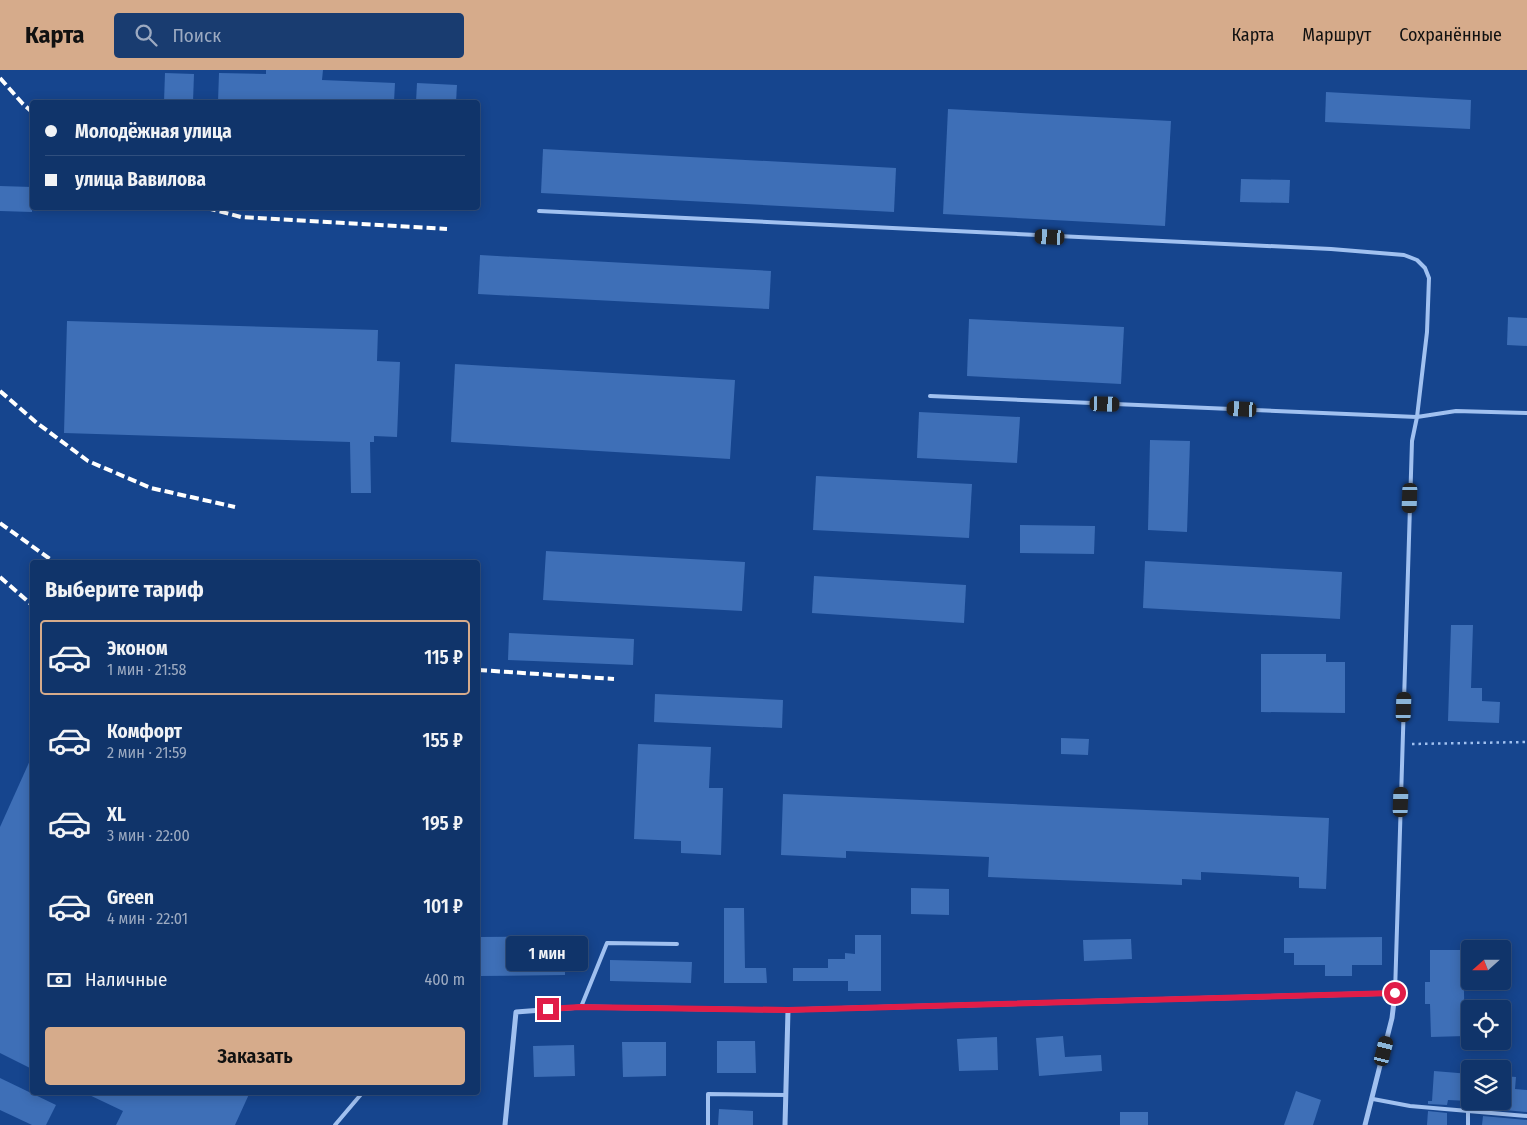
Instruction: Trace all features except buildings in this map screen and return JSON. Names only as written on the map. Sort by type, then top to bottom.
[{"type":"street","points":[[505,1125],[516,1012],[580,1007],[788,1010],[1395,993],[1392,1018],[1365,1125]]},
{"type":"street","points":[[785,1125],[788,1010]]},
{"type":"lane","points":[[539,211],[1331,250],[1404,255],[1417,260],[1425,268],[1429,278],[1428,332],[1412,442],[1395,993]]},
{"type":"lane","points":[[930,396],[1417,417],[1456,411],[1527,413]]},
{"type":"lane","points":[[580,1007],[606,943],[677,944]]},
{"type":"lane","points":[[708,1125],[708,1094],[786,1095]]},
{"type":"lane","points":[[335,1125],[360,1095]]},
{"type":"lane","points":[[1373,1099],[1410,1106],[1527,1116]]},
{"type":"lane","points":[[1468,1111],[1468,1125]]},
{"type":"path","points":[[1403,745],[1527,742]]},
{"type":"railway","points":[[0,78],[30,110]]},
{"type":"railway","points":[[215,210],[241,217],[447,229]]},
{"type":"railway","points":[[0,391],[37,423],[88,461],[151,488],[235,507]]},
{"type":"railway","points":[[0,523],[51,560]]},
{"type":"railway","points":[[0,577],[30,603]]},
{"type":"railway","points":[[480,670],[614,679]]},
{"type":"route","points":[[548,1009],[580,1007],[788,1010],[1395,993]]}]
